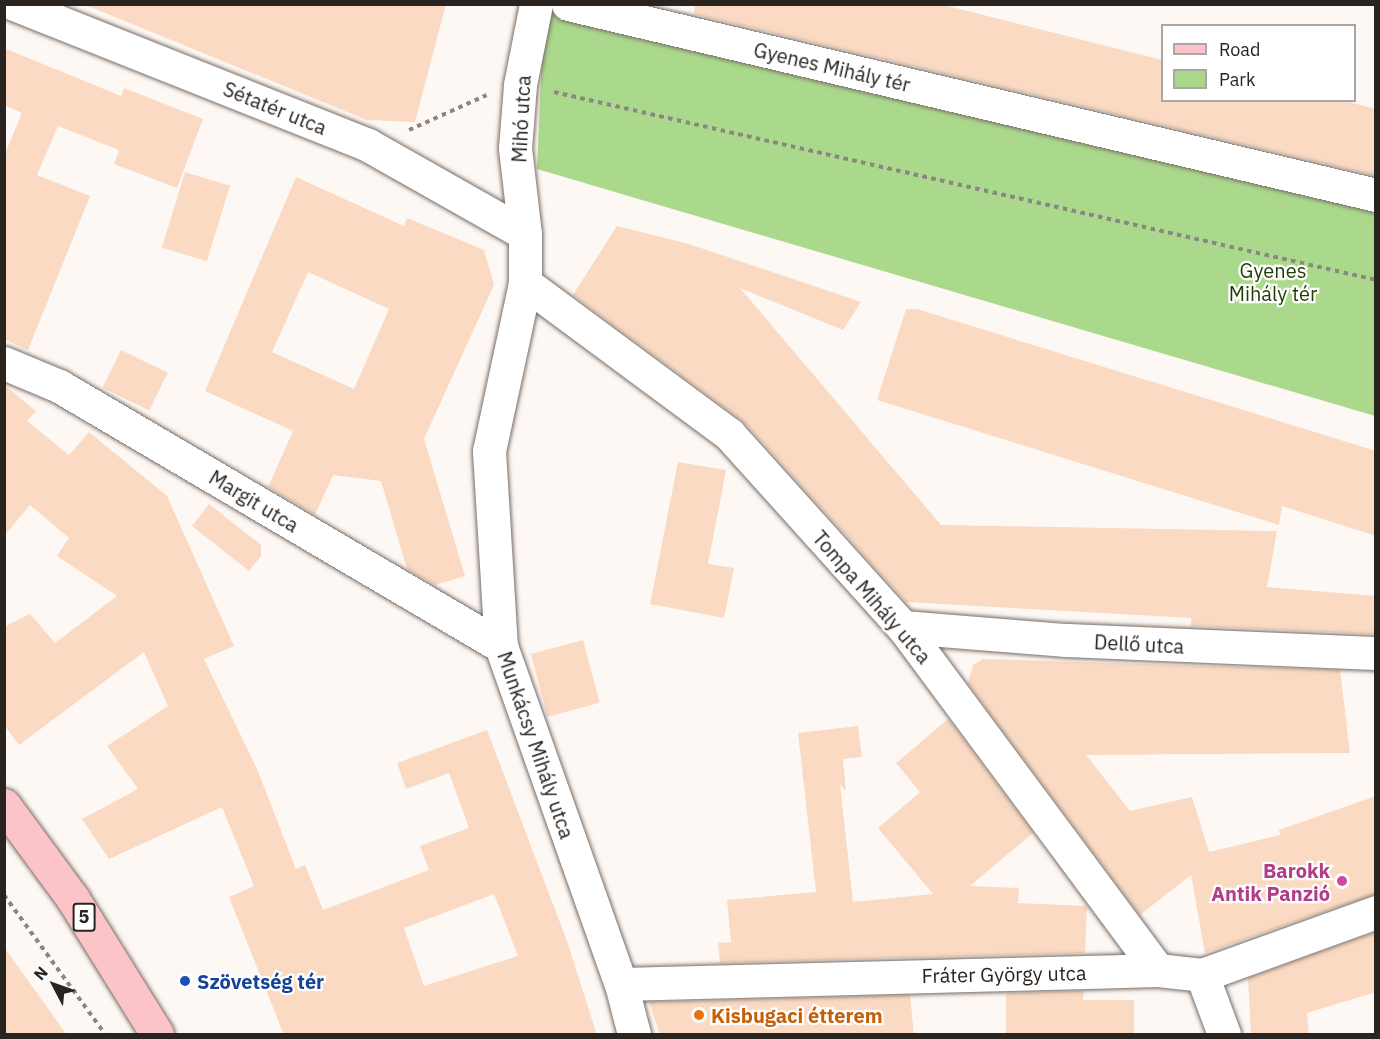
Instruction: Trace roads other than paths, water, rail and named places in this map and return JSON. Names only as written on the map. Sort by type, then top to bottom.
[{"type":"main road","name":"5","points":[[4,805],[73,899],[156,1035]]},
{"type":"street","name":"Sétatér utca","points":[[14,4],[368,145],[525,234]]},
{"type":"street","name":"Mihó utca","points":[[525,234],[515,148],[520,85],[536,4]]},
{"type":"street","name":"Gyenes Mihály tér","points":[[568,4],[1376,195]]},
{"type":"street","name":"Munkácsy Mihály utca","points":[[525,234],[525,283],[489,451],[501,646],[621,984],[634,1035]]},
{"type":"street","name":"Tompa Mihály utca","points":[[525,283],[729,434],[903,627],[1158,970]]},
{"type":"street","name":"Margit utca","points":[[4,363],[59,386],[501,646]]},
{"type":"street","name":"Dellő utca","points":[[903,627],[1066,640],[1376,653]]},
{"type":"street","name":"Fráter György utca","points":[[621,984],[1158,970],[1202,975],[1376,912]]},
{"type":"street","points":[[1202,975],[1224,1035]]},
{"type":"place","name":"Barokk Antik Panzió","points":[[1342,881]]},
{"type":"place","name":"Szövetség tér","points":[[185,981]]},
{"type":"place","name":"Kisbugaci étterem","points":[[699,1015]]}]
